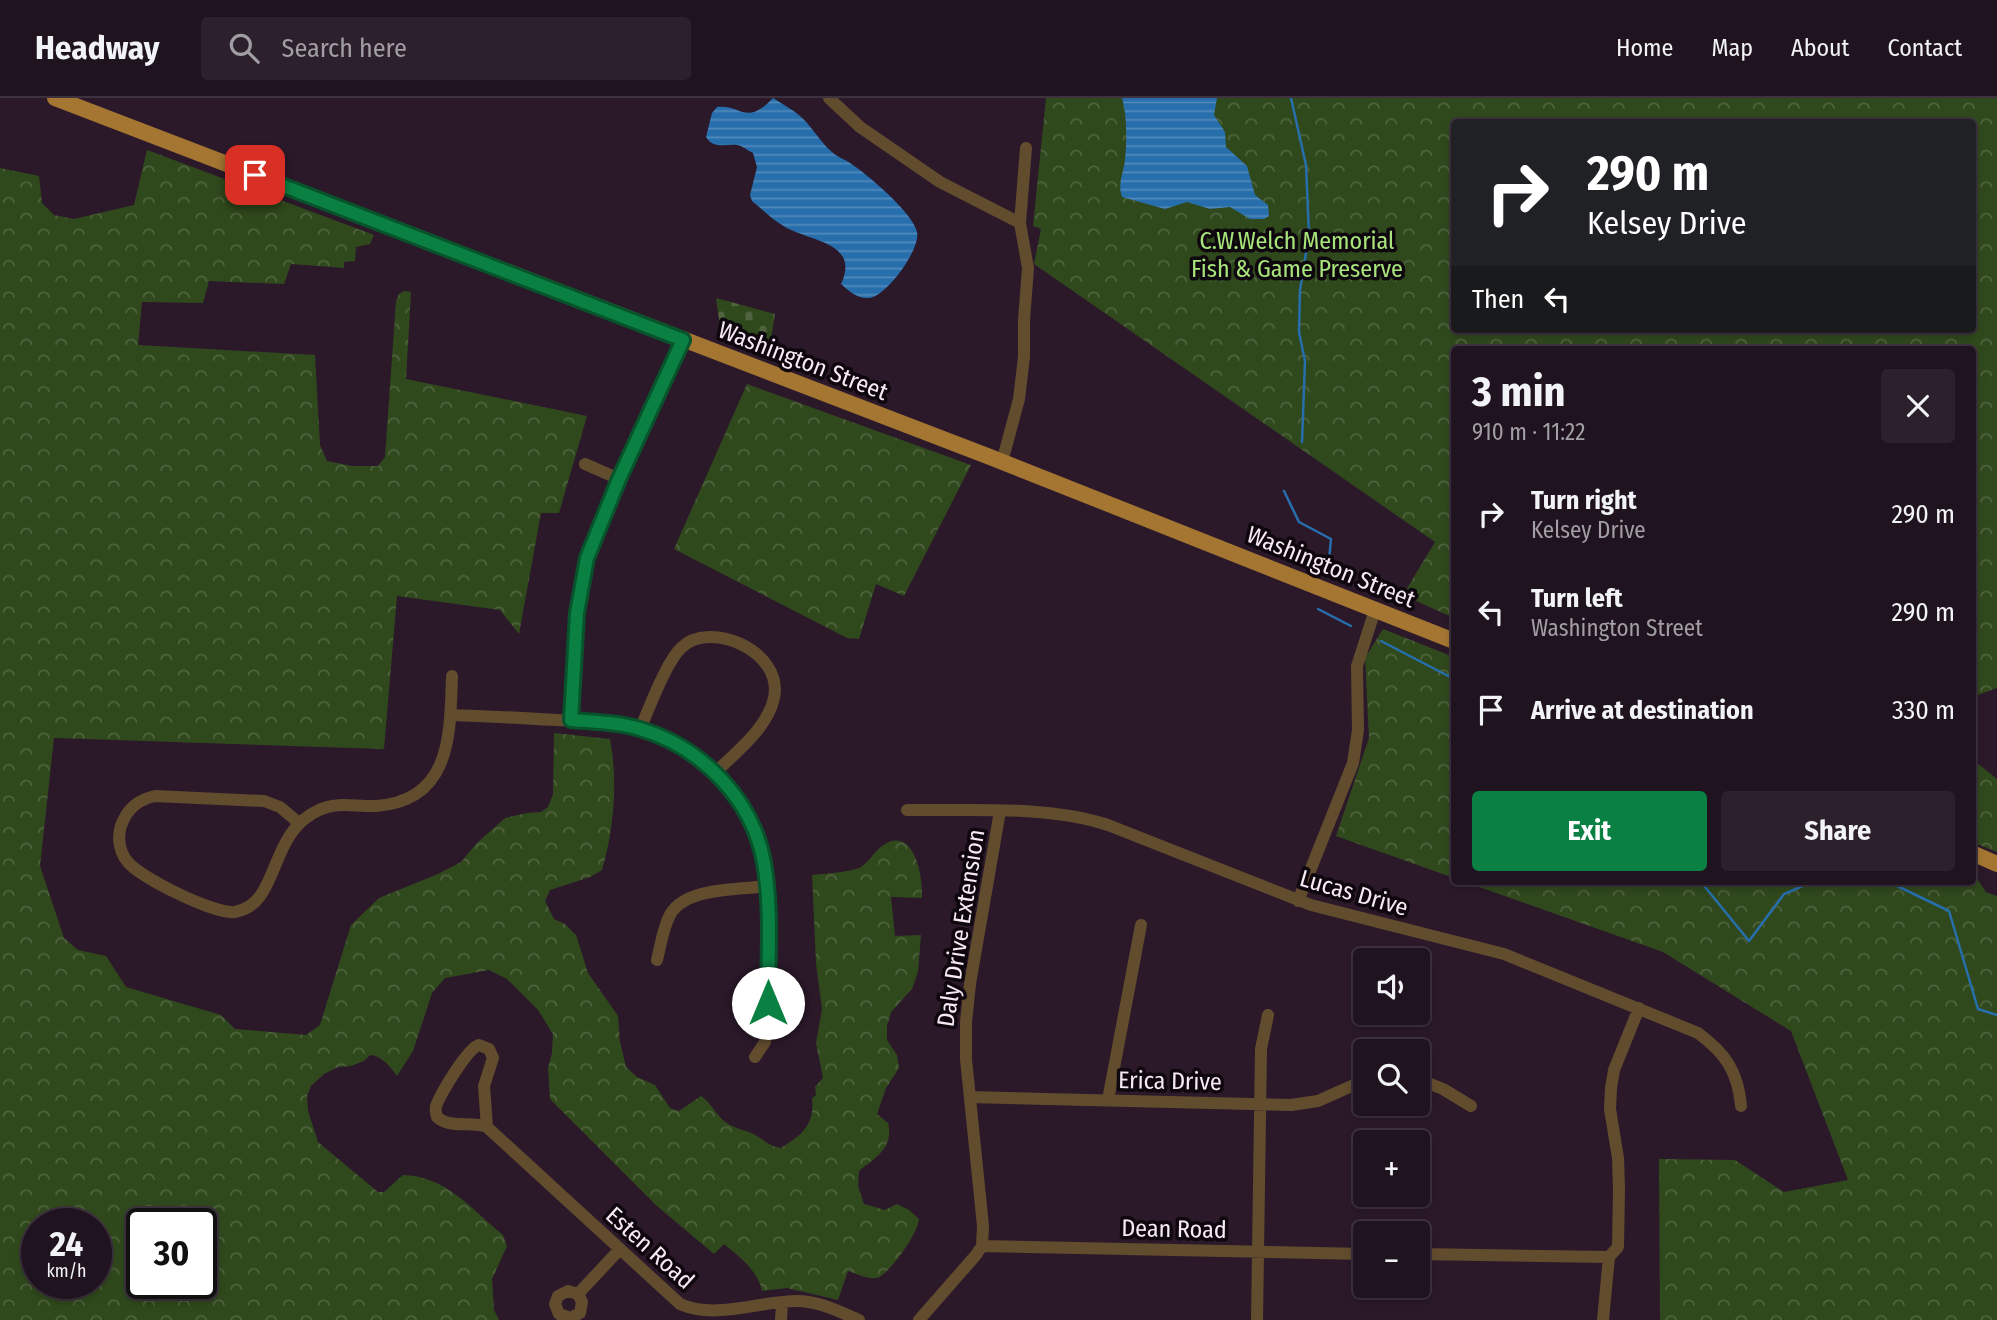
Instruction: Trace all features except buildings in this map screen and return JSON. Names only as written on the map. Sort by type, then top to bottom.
[{"type":"main road","name":"Washington Street","points":[[55,98],[1002,461],[1451,640]]},
{"type":"main road","points":[[1976,855],[1997,863]]},
{"type":"street","points":[[830,98],[859,127],[940,182],[1020,223]]},
{"type":"street","points":[[1002,461],[1019,399],[1024,357],[1028,268],[1020,223],[1026,148]]},
{"type":"street","points":[[571,720],[577,613],[582,576],[594,538],[619,479],[683,340]]},
{"type":"street","points":[[585,464],[619,479]]},
{"type":"street","points":[[1298,901],[1353,763],[1358,730],[1357,666],[1375,610]]},
{"type":"street","points":[[640,729],[671,661],[686,643],[700,637],[715,637],[755,652],[767,662],[774,677],[772,704],[757,730],[715,773]]},
{"type":"street","points":[[299,823],[270,802],[155,796],[141,801],[130,810],[120,828],[120,843],[127,862],[144,876],[211,908],[229,913],[252,905],[264,893],[280,851],[299,823],[311,814],[333,805],[375,806],[391,803],[421,789],[432,778],[447,750],[452,676]]},
{"type":"street","points":[[450,715],[571,720],[640,729],[681,746],[715,773],[751,823],[761,847],[767,886],[768,1027],[765,1042],[755,1057]]},
{"type":"street","name":"Lucas Drive","points":[[907,810],[1070,815],[1096,821],[1298,901],[1496,951],[1692,1030],[1720,1051],[1736,1075],[1741,1105]]},
{"type":"street","name":"Daly Drive Extension","points":[[982,1246],[982,1210],[966,1059],[968,1003],[1000,811]]},
{"type":"street","points":[[657,960],[669,918],[685,900],[703,894],[767,886]]},
{"type":"street","points":[[1108,1100],[1141,925]]},
{"type":"street","points":[[1604,1320],[1609,1257],[1618,1247],[1619,1215],[1618,1158],[1611,1120],[1611,1088],[1614,1070],[1639,1008]]},
{"type":"street","points":[[1257,1320],[1259,1104],[1262,1038],[1268,1015]]},
{"type":"street","points":[[479,1045],[489,1048],[493,1058],[484,1086],[487,1127],[444,1122],[438,1119],[436,1112],[441,1098],[468,1053],[479,1045]]},
{"type":"street","points":[[1430,1084],[1471,1106]]},
{"type":"street","name":"Erica Drive","points":[[970,1097],[1305,1104],[1353,1085]]},
{"type":"street","name":"Esten Road","points":[[487,1127],[620,1249],[683,1313],[716,1313],[799,1301],[816,1304],[859,1320]]},
{"type":"street","points":[[919,1320],[982,1246]]},
{"type":"street","name":"Dean Road","points":[[982,1246],[1353,1254]]},
{"type":"street","points":[[578,1294],[620,1249]]},
{"type":"street","points":[[1430,1254],[1609,1257]]},
{"type":"street","points":[[781,1320],[782,1303]]},
{"type":"green space","name":"C.W.Welch Memorial Fish & Game Preserve","points":[[1046,98],[1997,98],[1997,688],[1976,696],[1976,346],[1451,346],[1451,617],[1403,595],[1435,542],[1034,264],[1041,229],[1033,226]]},
{"type":"green space","points":[[147,150],[374,235],[370,244],[356,247],[355,261],[344,262],[344,268],[291,264],[284,284],[209,281],[203,303],[142,302],[138,345],[315,355],[320,445],[327,461],[352,466],[378,466],[385,457],[396,301],[404,291],[411,292],[406,379],[587,416],[559,513],[541,513],[519,634],[500,610],[397,596],[384,749],[54,738],[40,866],[64,938],[78,950],[106,956],[126,987],[221,1015],[235,1029],[306,1035],[320,1025],[351,925],[379,898],[461,862],[477,843],[505,818],[541,812],[548,807],[553,794],[554,733],[610,739],[614,805],[602,870],[590,877],[550,890],[545,901],[554,919],[565,924],[576,935],[588,973],[618,1016],[626,1067],[637,1077],[655,1085],[670,1108],[679,1111],[701,1096],[727,1123],[781,1148],[806,1128],[811,1115],[812,1098],[816,1095],[815,1087],[823,1078],[816,1043],[822,1009],[816,963],[812,875],[857,869],[885,844],[904,842],[910,848],[919,868],[922,898],[891,897],[895,936],[921,935],[918,972],[912,989],[891,1012],[887,1026],[887,1040],[897,1055],[899,1068],[886,1088],[877,1114],[888,1123],[888,1139],[882,1151],[859,1171],[858,1186],[864,1204],[885,1210],[897,1204],[919,1219],[904,1250],[881,1276],[869,1278],[848,1271],[838,1300],[787,1288],[762,1291],[752,1271],[724,1244],[714,1254],[657,1206],[550,1099],[548,1068],[553,1034],[538,1010],[507,979],[489,970],[445,978],[432,993],[413,1051],[397,1076],[382,1059],[370,1055],[364,1061],[338,1067],[324,1074],[311,1086],[307,1096],[308,1111],[318,1142],[378,1192],[384,1192],[403,1175],[432,1181],[457,1196],[503,1235],[507,1246],[492,1279],[494,1310],[499,1320],[0,1320],[0,168],[39,176],[42,203],[54,215],[74,219],[134,205]]},
{"type":"green space","points":[[716,298],[775,314],[768,357],[716,338],[720,326]]},
{"type":"green space","points":[[747,384],[971,465],[904,596],[876,584],[859,639],[847,638],[674,549]]},
{"type":"green space","points":[[1383,629],[1451,656],[1451,877],[1336,836],[1369,738],[1365,658]]},
{"type":"green space","points":[[1976,762],[1997,779],[1997,852],[1976,844]]},
{"type":"green space","points":[[1976,877],[1986,892],[1997,896],[1997,1320],[1660,1320],[1659,1159],[1735,1160],[1784,1192],[1848,1180],[1791,1031],[1663,952],[1473,885],[1976,885]]},
{"type":"water","points":[[773,98],[800,116],[834,154],[858,168],[878,185],[914,224],[917,240],[914,249],[893,281],[876,296],[865,298],[850,292],[841,284],[845,270],[844,259],[838,251],[782,225],[752,201],[750,195],[757,167],[753,153],[737,145],[716,145],[706,137],[712,113],[717,107],[750,113],[764,107]]},
{"type":"water","points":[[1122,98],[1217,98],[1214,115],[1225,132],[1226,147],[1247,166],[1255,195],[1268,205],[1269,216],[1264,219],[1250,219],[1230,207],[1210,209],[1187,202],[1165,209],[1122,197],[1120,183],[1126,136]]},
{"type":"waterway","points":[[1291,98],[1306,165],[1309,234],[1300,290],[1299,332],[1305,361],[1302,442]]},
{"type":"waterway","points":[[1284,491],[1299,522],[1331,539],[1328,571]]},
{"type":"waterway","points":[[1318,609],[1351,626]]},
{"type":"waterway","points":[[1381,641],[1451,677]]},
{"type":"waterway","points":[[1703,885],[1749,941],[1784,894],[1805,885]]},
{"type":"waterway","points":[[1895,885],[1949,911],[1978,1009],[1997,1015]]},
{"type":"route","points":[[255,175],[683,340],[619,479],[587,558],[577,613],[571,720],[624,725],[662,737],[699,758],[727,785],[747,815],[761,847],[767,886],[768,1003]]}]
